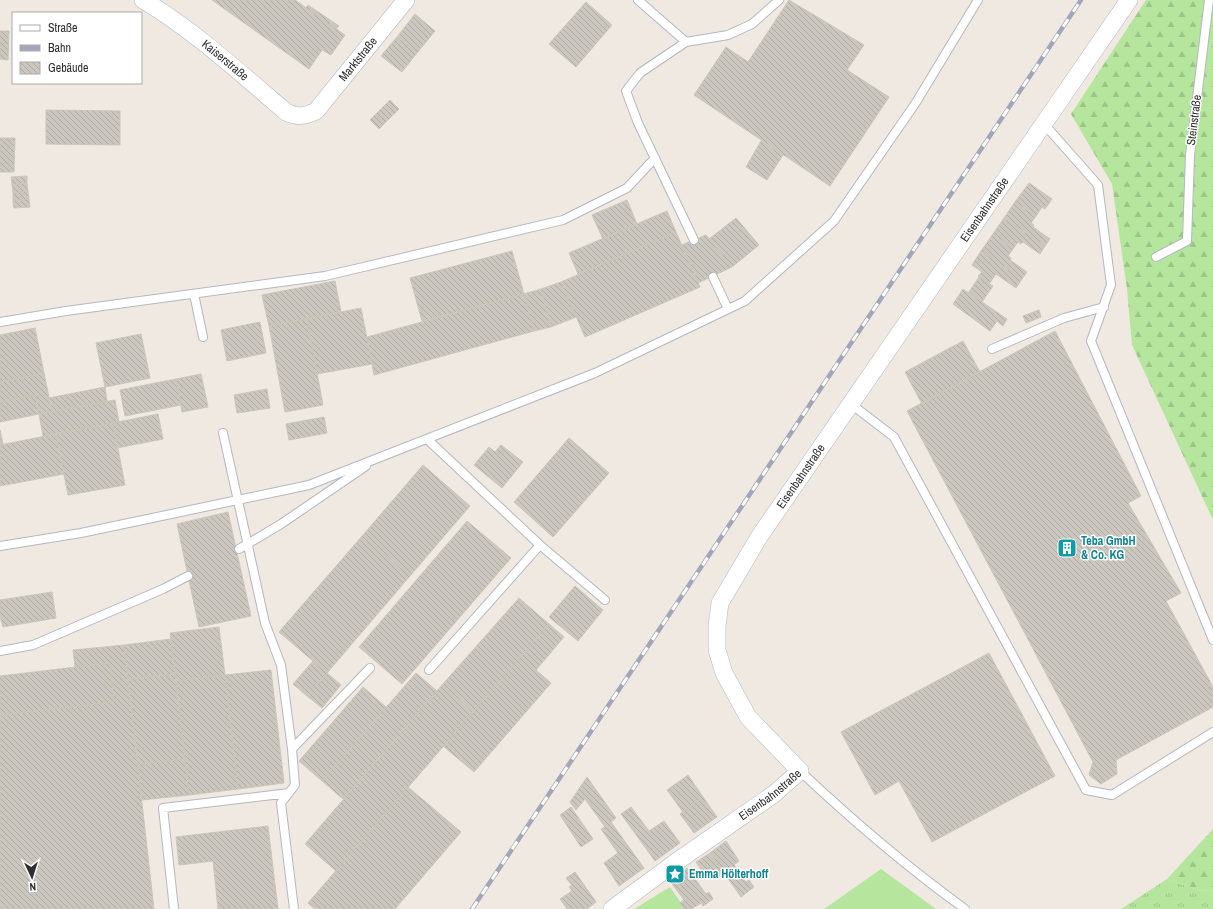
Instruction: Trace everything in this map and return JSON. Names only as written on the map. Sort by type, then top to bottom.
[{"type":"street","name":"Marktstraße","points":[[307,116],[316,111],[331,95],[406,0]]},
{"type":"street","name":"Eisenbahnstraße","points":[[612,909],[676,862],[774,794],[800,771],[748,717],[724,674],[717,650],[717,626],[720,603],[759,537],[1045,125],[1129,0]]},
{"type":"street","name":"Kaiserstraße","points":[[155,3],[220,55],[286,112],[296,117],[307,116]]},
{"type":"lane","points":[[638,0],[686,42]]},
{"type":"lane","points":[[694,240],[638,123],[626,91],[640,73],[686,42],[728,35],[752,24],[779,0]]},
{"type":"lane","points":[[0,546],[81,533],[309,485],[595,373],[745,301],[834,221],[915,104],[978,0]]},
{"type":"lane","name":"Steinstraße","points":[[1156,257],[1187,241],[1190,155],[1209,0]]},
{"type":"lane","points":[[1045,125],[1098,185],[1111,285],[1091,341],[1213,640]]},
{"type":"lane","points":[[0,322],[66,311],[325,276],[563,220],[627,188],[655,158]]},
{"type":"lane","points":[[713,277],[728,309]]},
{"type":"lane","points":[[194,294],[203,337]]},
{"type":"lane","points":[[992,349],[1064,318],[1104,307]]},
{"type":"lane","points":[[851,404],[894,437],[1086,790],[1112,795],[1213,732]]},
{"type":"lane","points":[[223,433],[265,623],[281,665],[295,785],[281,803],[294,909]]},
{"type":"lane","points":[[427,439],[540,545],[605,600]]},
{"type":"lane","points":[[239,549],[281,524],[379,458]]},
{"type":"lane","points":[[429,670],[540,545]]},
{"type":"lane","points":[[0,651],[33,645],[163,589],[188,576]]},
{"type":"lane","points":[[292,749],[370,668]]},
{"type":"lane","points":[[800,771],[846,814],[933,886],[965,909]]},
{"type":"lane","points":[[174,909],[163,808],[288,793]]},
{"type":"green space","points":[[1146,0],[1213,0],[1213,520],[1132,345],[1127,289],[1112,184],[1071,114]]},
{"type":"green space","points":[[1213,829],[1213,890],[1201,891],[1167,879]]},
{"type":"green space","points":[[881,869],[936,909],[824,909]]},
{"type":"green space","points":[[1167,879],[1201,891],[1213,890],[1213,909],[1121,909]]},
{"type":"green space","points":[[670,887],[685,909],[634,909]]},
{"type":"building","points":[[212,0],[295,0],[345,35],[331,55],[322,50],[309,69]]},
{"type":"building","points":[[789,0],[864,45],[847,70],[889,97],[830,186],[694,95],[726,47],[748,62]]},
{"type":"building","points":[[586,2],[612,25],[576,67],[549,44]]},
{"type":"building","points":[[308,5],[339,26],[336,29],[306,8]]},
{"type":"building","points":[[415,14],[435,31],[417,53],[397,37]]},
{"type":"building","points":[[0,31],[9,31],[8,60],[0,59]]},
{"type":"building","points":[[397,37],[417,53],[402,72],[381,56]]},
{"type":"building","points":[[390,100],[399,109],[379,129],[370,120]]},
{"type":"building","points":[[46,110],[120,111],[120,145],[46,144]]},
{"type":"building","points":[[0,138],[15,138],[14,172],[0,172]]},
{"type":"building","points":[[761,141],[783,155],[767,180],[746,167]]},
{"type":"building","points":[[27,176],[27,183],[12,185],[11,177]]},
{"type":"building","points":[[27,183],[28,191],[13,193],[12,185]]},
{"type":"building","points":[[1029,183],[1052,199],[1045,209],[1042,207],[1036,216],[1015,202]]},
{"type":"building","points":[[28,191],[29,199],[13,201],[13,193]]},
{"type":"building","points":[[29,199],[30,207],[14,208],[13,201]]},
{"type":"building","points":[[627,200],[637,224],[603,239],[592,215]]},
{"type":"building","points":[[1015,202],[1036,216],[1031,223],[1034,225],[1033,227],[1050,239],[1045,246],[1004,218]]},
{"type":"building","points":[[667,211],[676,232],[578,274],[569,253]]},
{"type":"building","points":[[736,218],[759,245],[732,267],[709,239]]},
{"type":"building","points":[[1004,218],[1045,246],[1040,254],[1023,242],[1021,244],[1018,242],[1013,249],[993,234]]},
{"type":"building","points":[[676,232],[700,287],[585,337],[561,282]]},
{"type":"building","points":[[993,234],[1013,249],[1008,256],[1011,258],[1010,260],[1027,272],[1022,279],[981,251]]},
{"type":"building","points":[[706,235],[732,267],[698,283],[682,245]]},
{"type":"building","points":[[512,251],[524,294],[422,321],[410,278]]},
{"type":"building","points":[[981,251],[1022,279],[1016,288],[996,274],[989,284],[978,276],[982,272],[972,265]]},
{"type":"building","points":[[979,277],[993,286],[982,302],[969,292]]},
{"type":"building","points":[[335,281],[341,312],[269,326],[262,295]]},
{"type":"building","points":[[561,282],[576,317],[551,327],[541,289]]},
{"type":"building","points":[[541,289],[551,327],[534,331],[524,294]]},
{"type":"building","points":[[963,289],[1007,319],[1003,326],[997,321],[990,331],[953,304]]},
{"type":"building","points":[[524,294],[534,331],[374,375],[367,337]]},
{"type":"building","points":[[361,308],[372,364],[317,374],[307,319]]},
{"type":"building","points":[[1039,310],[1041,317],[1026,323],[1023,316]]},
{"type":"building","points":[[307,319],[323,405],[285,412],[269,326]]},
{"type":"building","points":[[260,322],[266,353],[227,361],[221,330]]},
{"type":"building","points":[[35,328],[44,373],[0,382],[0,335]]},
{"type":"building","name":"Teba GmbH & Co. KG","points":[[1055,331],[1141,496],[1128,503],[1181,593],[1166,601],[1213,687],[1213,707],[1116,760],[1117,774],[1101,784],[1089,775],[1093,762],[907,411]]},
{"type":"building","points":[[141,334],[150,378],[105,387],[96,343]]},
{"type":"building","points":[[963,341],[980,372],[922,404],[905,372]]},
{"type":"building","points":[[44,373],[52,412],[39,414],[35,395],[0,402],[0,382]]},
{"type":"building","points":[[201,374],[208,407],[182,412],[176,379]]},
{"type":"building","points":[[176,379],[181,405],[125,416],[120,390]]},
{"type":"building","points":[[105,387],[107,401],[52,412],[49,398]]},
{"type":"building","points":[[267,389],[270,408],[237,413],[234,395]]},
{"type":"building","points":[[35,395],[39,414],[0,422],[0,402]]},
{"type":"building","points":[[115,400],[119,422],[43,436],[39,414]]},
{"type":"building","points":[[158,414],[163,439],[117,448],[113,423]]},
{"type":"building","points":[[324,417],[327,433],[289,440],[286,424]]},
{"type":"building","points":[[113,423],[125,485],[68,495],[56,434]]},
{"type":"building","points":[[0,430],[3,444],[0,445]]},
{"type":"building","points":[[56,434],[64,474],[0,486],[0,445]]},
{"type":"building","points":[[569,438],[609,473],[553,537],[514,502]]},
{"type":"building","points":[[501,445],[523,462],[502,488],[474,465],[489,447],[495,452]]},
{"type":"building","points":[[423,465],[470,506],[410,576],[363,535]]},
{"type":"building","points":[[228,512],[251,616],[199,627],[177,524]]},
{"type":"building","points":[[467,521],[511,558],[402,684],[359,647]]},
{"type":"building","points":[[363,535],[410,576],[327,673],[279,632]]},
{"type":"building","points":[[575,586],[603,610],[578,641],[549,617]]},
{"type":"building","points":[[52,592],[56,618],[3,627],[0,616],[0,600]]},
{"type":"building","points":[[519,598],[549,624],[473,712],[442,685]]},
{"type":"building","points":[[549,624],[564,637],[536,670],[551,683],[474,772],[443,746]]},
{"type":"building","points":[[219,627],[225,675],[176,681],[170,633]]},
{"type":"building","points":[[171,639],[175,674],[128,679],[124,645]]},
{"type":"building","points":[[124,645],[154,909],[0,909],[0,715],[114,702],[110,663],[75,667],[73,650]]},
{"type":"building","points":[[989,653],[1055,776],[932,842],[899,781],[875,795],[841,732]]},
{"type":"building","points":[[313,661],[327,673],[307,696],[293,684]]},
{"type":"building","points":[[110,663],[114,702],[0,715],[0,676]]},
{"type":"building","points":[[271,670],[284,783],[238,789],[225,675]]},
{"type":"building","points":[[327,673],[341,685],[322,708],[307,696]]},
{"type":"building","points":[[416,673],[437,691],[343,799],[322,781]]},
{"type":"building","points":[[175,674],[185,759],[138,764],[128,679]]},
{"type":"building","points":[[225,675],[238,789],[189,795],[176,681]]},
{"type":"building","points":[[442,685],[473,712],[336,871],[305,844]]},
{"type":"building","points":[[363,687],[386,707],[322,781],[299,761]]},
{"type":"building","points":[[185,759],[189,795],[142,800],[138,764]]},
{"type":"building","points":[[688,775],[703,797],[683,812],[667,790]]},
{"type":"building","points":[[587,777],[616,818],[611,822],[644,868],[619,886],[604,863],[618,853],[601,829],[605,827],[585,799],[576,810],[570,802]]},
{"type":"building","points":[[408,787],[461,832],[395,909],[315,909],[308,903]]},
{"type":"building","points":[[703,797],[717,817],[694,833],[680,814]]},
{"type":"building","points":[[571,807],[593,839],[581,847],[560,815]]},
{"type":"building","points":[[631,807],[649,831],[664,821],[680,843],[655,861],[621,814]]},
{"type":"building","points":[[268,826],[278,909],[218,909],[213,861],[179,865],[176,837]]},
{"type":"building","points":[[726,841],[739,861],[734,865],[746,882],[749,880],[754,887],[741,897],[710,853]]},
{"type":"building","points":[[710,853],[725,873],[717,879],[712,872],[706,877],[696,862]]},
{"type":"building","points":[[687,868],[706,894],[709,892],[713,899],[703,906],[701,903],[691,909],[684,909],[680,903],[684,900],[670,881]]},
{"type":"building","points":[[575,872],[596,902],[587,909],[567,909],[560,899],[572,891],[569,887],[572,885],[566,878]]},
{"type":"railway","points":[[472,909],[1081,0]]},
{"type":"place","name":"Teba GmbH & Co. KG","points":[[1067,548]]},
{"type":"place","name":"Emma Hölterhoff","points":[[675,874]]}]
